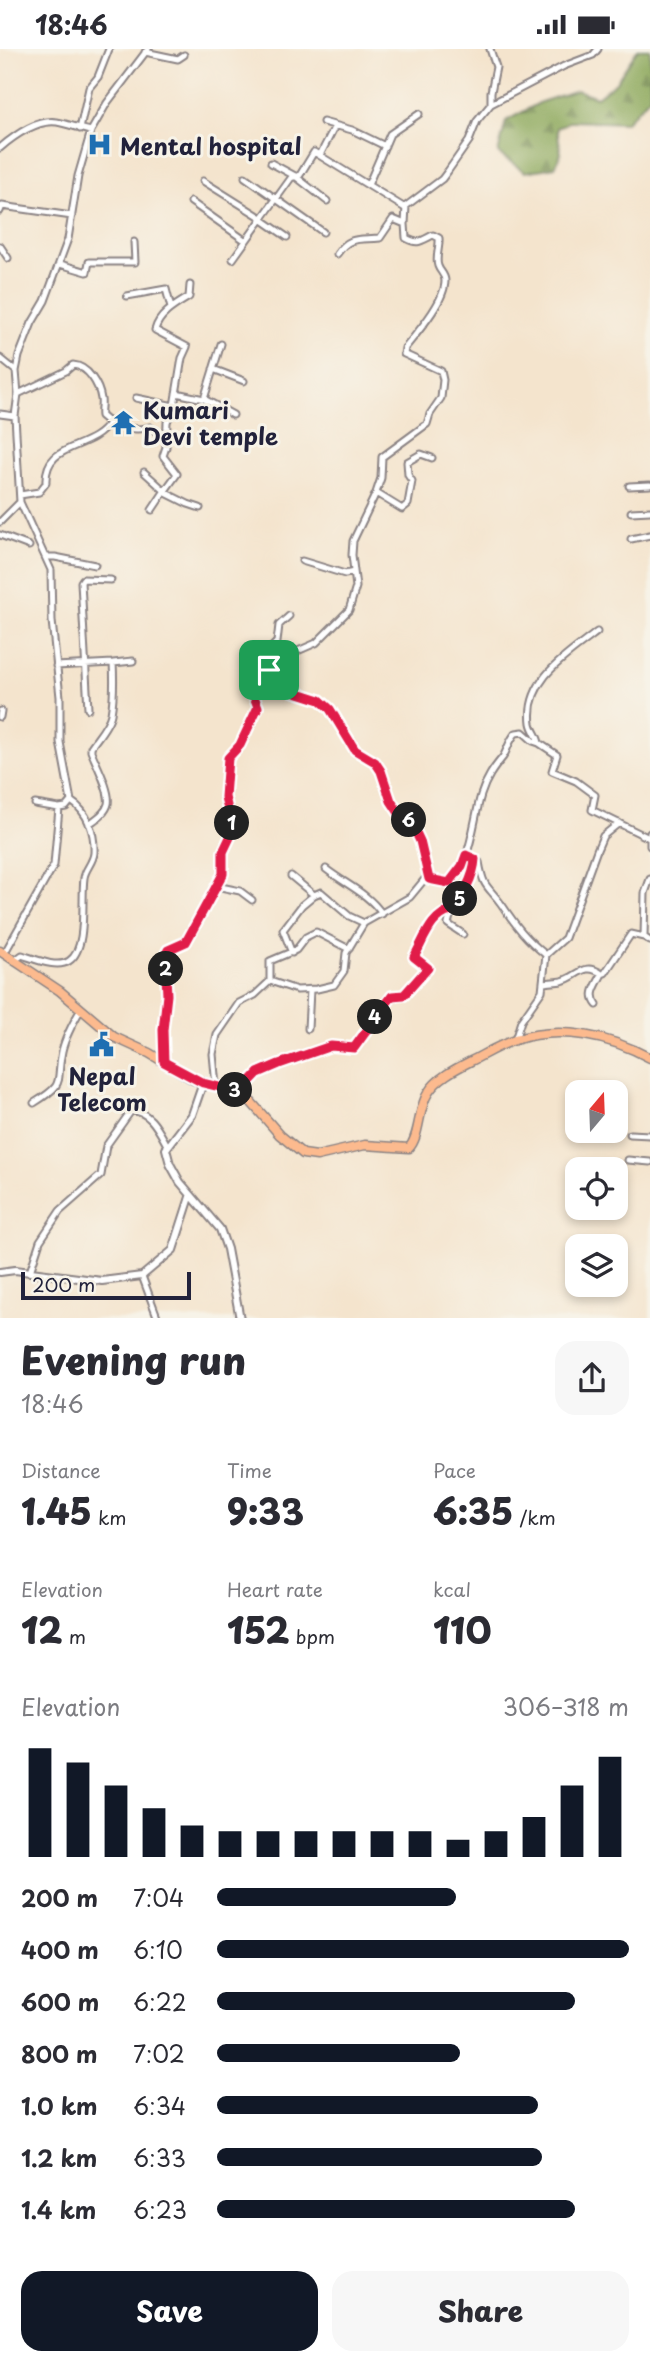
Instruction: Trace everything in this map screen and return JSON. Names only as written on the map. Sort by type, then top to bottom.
[{"type":"main road","points":[[2,953],[60,991],[114,1037],[203,1083],[240,1092],[251,1100],[280,1135],[303,1154],[317,1156],[365,1145],[405,1149],[412,1145],[423,1101],[438,1081],[456,1068],[515,1040],[555,1034],[591,1036],[622,1044],[650,1058]]},
{"type":"street","points":[[80,129],[89,88],[97,77],[108,49]]},
{"type":"street","points":[[490,49],[496,67],[491,104]]},
{"type":"street","points":[[405,208],[442,179],[460,157],[478,121],[491,104],[564,66],[593,55],[598,49]]},
{"type":"street","points":[[15,961],[22,955],[51,963],[63,964],[72,960],[79,948],[82,934],[83,880],[94,853],[89,824],[82,808],[71,801],[60,742],[51,571],[20,499],[15,448],[18,394],[16,371],[27,333],[60,264],[72,216],[78,176],[91,131],[103,109],[147,51],[178,59],[184,55]]},
{"type":"street","points":[[368,185],[390,134],[419,114]]},
{"type":"street","points":[[0,148],[29,129],[48,123],[58,122],[91,131]]},
{"type":"street","points":[[323,122],[352,130],[385,146]]},
{"type":"street","points":[[320,155],[335,126]]},
{"type":"street","points":[[233,260],[291,178],[300,175],[314,152],[405,208]]},
{"type":"street","points":[[271,163],[295,176],[327,201]]},
{"type":"street","points":[[245,177],[323,232]]},
{"type":"street","points":[[203,181],[287,237]]},
{"type":"street","points":[[191,202],[246,241]]},
{"type":"street","points":[[0,211],[2,206],[72,216]]},
{"type":"street","points":[[164,1062],[166,953],[186,942],[223,874],[223,852],[233,831],[225,797],[228,758],[244,739],[258,707],[253,694],[279,660],[290,653],[311,647],[346,615],[356,587],[353,541],[376,493],[384,454],[424,428],[442,394],[443,380],[440,371],[404,354],[405,348],[428,318],[444,288],[444,276],[437,264],[439,238],[433,235],[423,241],[414,242],[406,238],[405,208]]},
{"type":"street","points":[[337,254],[344,244],[353,240],[380,238],[393,219],[405,224]]},
{"type":"street","points":[[60,264],[86,272],[89,262],[135,262],[134,242]]},
{"type":"street","points":[[0,246],[8,258]]},
{"type":"street","points":[[152,510],[177,474],[163,456],[167,422],[174,406],[182,358],[187,347],[155,330],[157,323],[171,308],[189,297],[190,285]]},
{"type":"street","points":[[127,296],[166,289],[171,308]]},
{"type":"street","points":[[204,399],[221,344]]},
{"type":"street","points":[[0,358],[16,371]]},
{"type":"street","points":[[18,394],[73,365],[79,366],[86,369],[97,387],[101,399],[101,416],[109,423],[142,430],[150,427],[165,439]]},
{"type":"street","points":[[214,369],[244,381]]},
{"type":"street","points":[[176,393],[204,399],[233,415]]},
{"type":"street","points":[[136,398],[174,406]]},
{"type":"street","points":[[0,414],[15,416]]},
{"type":"street","points":[[0,522],[20,499],[39,492],[46,483],[45,470],[50,460],[60,452],[96,437],[109,423]]},
{"type":"street","points":[[376,493],[402,509],[408,504],[412,481],[408,475],[407,462],[421,454],[432,458]]},
{"type":"street","points":[[144,472],[164,491],[200,508]]},
{"type":"street","points":[[629,487],[650,485]]},
{"type":"street","points":[[631,512],[650,511]]},
{"type":"street","points":[[0,535],[29,546]]},
{"type":"street","points":[[631,539],[650,535]]},
{"type":"street","points":[[46,557],[95,565]]},
{"type":"street","points":[[302,561],[345,574],[354,572]]},
{"type":"street","points":[[88,709],[81,582],[83,579],[111,580]]},
{"type":"street","points":[[279,660],[272,647],[277,642],[279,625],[289,616]]},
{"type":"street","points":[[539,743],[531,725],[531,715],[540,680],[597,632]]},
{"type":"street","points":[[57,666],[134,661]]},
{"type":"street","points":[[89,824],[103,813],[108,805],[108,794],[90,751],[111,715],[115,687],[114,663]]},
{"type":"street","points":[[269,670],[292,691],[320,700],[330,709],[355,750],[375,762],[381,771],[391,801],[399,813],[411,822],[420,841],[429,879]]},
{"type":"street","points":[[270,981],[297,990],[329,987],[339,981],[344,971],[345,956],[364,923],[410,897],[424,880],[449,883],[462,866],[466,855],[485,784],[516,733],[523,732],[557,755],[552,771],[576,781],[596,795],[592,810],[650,835],[650,846]]},
{"type":"street","points":[[35,804],[59,808],[66,807],[71,801]]},
{"type":"street","points":[[2,953],[54,865],[59,808]]},
{"type":"street","points":[[515,1040],[521,1021],[542,991],[546,955],[565,938],[577,899],[603,837],[619,823]]},
{"type":"street","points":[[466,855],[479,862],[481,876],[490,893],[500,902],[518,930],[546,955]]},
{"type":"street","points":[[463,934],[448,924],[451,911],[474,872],[475,859]]},
{"type":"street","points":[[326,869],[356,889],[376,906],[382,915]]},
{"type":"street","points":[[291,876],[314,895]]},
{"type":"street","points":[[597,1005],[592,999],[592,993],[602,974],[631,934],[647,939],[645,893],[650,879]]},
{"type":"street","points":[[216,886],[240,891],[252,900]]},
{"type":"street","points":[[292,953],[283,930],[302,905],[317,892],[321,892],[349,916],[364,923]]},
{"type":"street","points":[[240,1092],[258,1073],[279,1064],[331,1046],[354,1048],[392,996],[404,995],[428,968],[414,957],[434,920],[442,913],[451,911]]},
{"type":"street","points":[[216,1086],[213,1054],[217,1035],[239,1003],[256,995],[270,981],[270,961],[292,953],[306,937],[316,932],[349,949]]},
{"type":"street","points":[[544,983],[563,981],[592,967],[602,974]]},
{"type":"street","points":[[308,1029],[310,990]]},
{"type":"street","points":[[34,1103],[54,1089],[59,1082],[62,1049],[80,1009]]},
{"type":"street","points":[[167,1145],[188,1122],[203,1083]]},
{"type":"street","points":[[30,1272],[40,1241],[60,1211],[101,1175],[106,1146],[126,1115],[131,1111],[143,1113],[159,1129],[167,1145],[170,1164],[190,1197],[216,1222],[227,1249],[240,1318]]},
{"type":"street","points":[[630,1134],[650,1135]]},
{"type":"street","points":[[628,1160],[650,1163]]},
{"type":"street","points":[[0,1272],[30,1272],[102,1280],[142,1276],[173,1250],[190,1197]]},
{"type":"street","points":[[142,1276],[158,1318]]},
{"type":"green space","points":[[638,49],[650,49],[650,97],[625,123],[571,121],[557,128],[561,153],[555,167],[525,172],[498,153],[506,121],[541,102],[577,90],[597,97],[616,82]]},
{"type":"place","name":"Mental hospital","points":[[100,145]]},
{"type":"place","name":"Kumari Devi temple","points":[[123,422]]},
{"type":"place","name":"Nepal Telecom","points":[[102,1045]]},
{"type":"route","points":[[269,670],[292,691],[320,700],[330,709],[355,750],[375,762],[381,771],[391,801],[399,813],[411,822],[420,841],[429,879],[449,883],[462,866],[466,855],[475,859],[475,867],[460,899],[451,911],[438,915],[434,920],[414,957],[428,968],[404,995],[392,996],[354,1048],[331,1046],[279,1064],[258,1073],[240,1092],[194,1080],[164,1062],[163,1030],[167,995],[165,956],[168,950],[186,942],[223,874],[222,856],[233,831],[225,797],[228,758],[244,739],[258,707],[253,697],[254,691],[269,670]]}]
